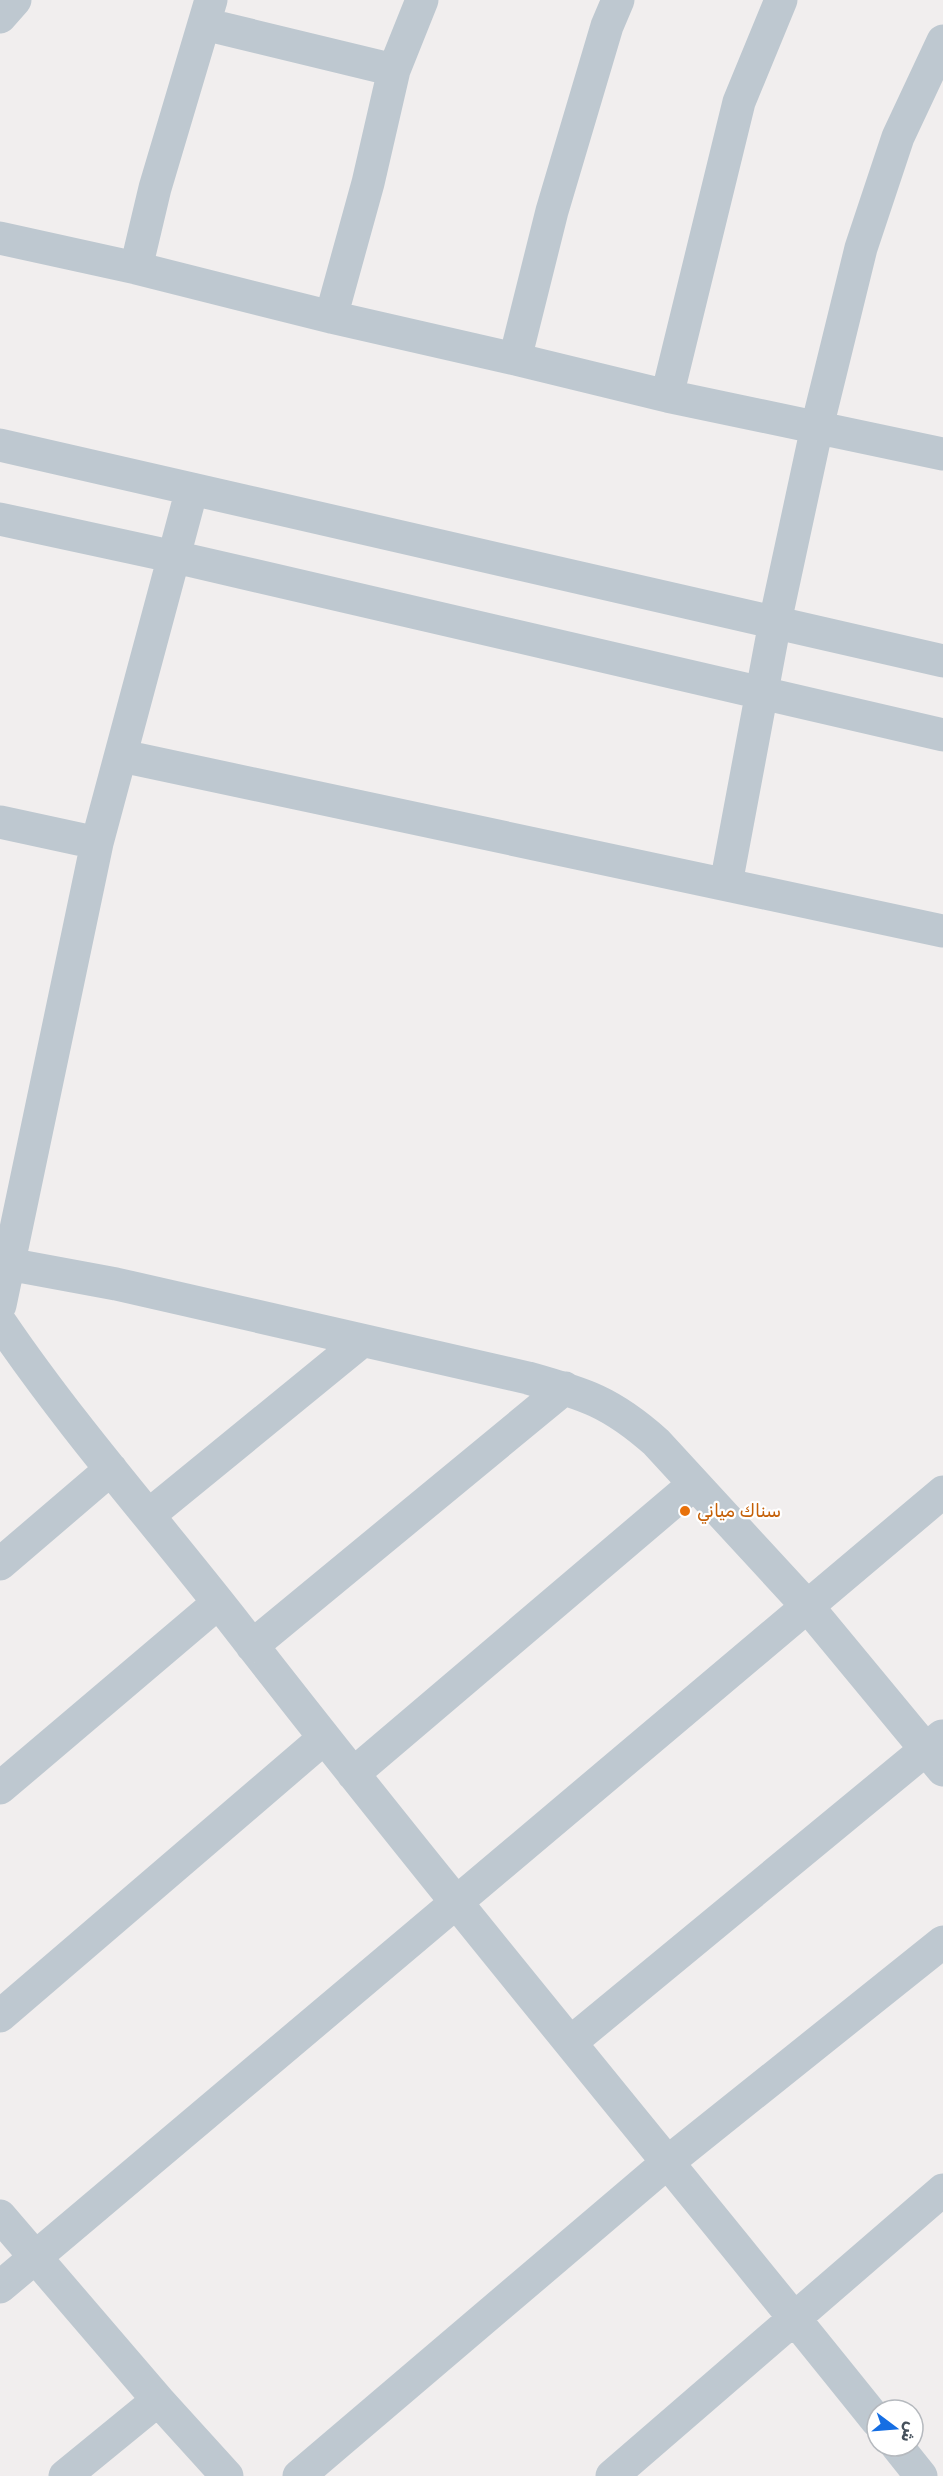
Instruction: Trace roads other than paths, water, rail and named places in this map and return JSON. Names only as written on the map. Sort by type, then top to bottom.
[{"type":"street","points":[[0,17],[15,0]]},
{"type":"street","points":[[331,317],[368,183],[394,70],[422,0]]},
{"type":"street","points":[[514,359],[552,211],[607,26],[618,0]]},
{"type":"street","points":[[667,396],[738,102],[781,0]]},
{"type":"street","points":[[136,268],[155,188],[207,12],[394,70]]},
{"type":"street","points":[[726,884],[775,622],[817,427],[861,248],[898,137],[943,40]]},
{"type":"street","points":[[0,238],[136,268],[331,317],[667,396],[943,454]]},
{"type":"street","points":[[0,444],[943,661]]},
{"type":"street","points":[[0,1305],[97,843],[192,489]]},
{"type":"street","points":[[0,519],[175,557],[943,735]]},
{"type":"street","points":[[122,756],[943,931]]},
{"type":"street","points":[[0,822],[97,843]]},
{"type":"street","points":[[8,1264],[116,1284],[565,1388],[609,1406],[632,1420],[656,1442],[937,1751],[571,2042]]},
{"type":"street","points":[[0,1322],[40,1381],[149,1515],[323,1739],[458,1902],[865,2406]]},
{"type":"street","points":[[149,1515],[362,1341]]},
{"type":"street","points":[[252,1646],[565,1388]]},
{"type":"street","points":[[0,1564],[111,1469]]},
{"type":"street","points":[[353,1774],[693,1485]]},
{"type":"street","points":[[0,2287],[943,1492]]},
{"type":"street","points":[[0,1788],[218,1603]]},
{"type":"street","points":[[0,2016],[323,1739]]},
{"type":"street","points":[[299,2476],[668,2162],[943,1942]]},
{"type":"street","points":[[612,2476],[943,2190]]},
{"type":"street","points":[[0,2216],[158,2400],[227,2476]]},
{"type":"street","points":[[65,2476],[158,2400]]},
{"type":"street","points":[[907,2458],[921,2476]]},
{"type":"place","name":"سناك مياني","points":[[685,1511]]}]
